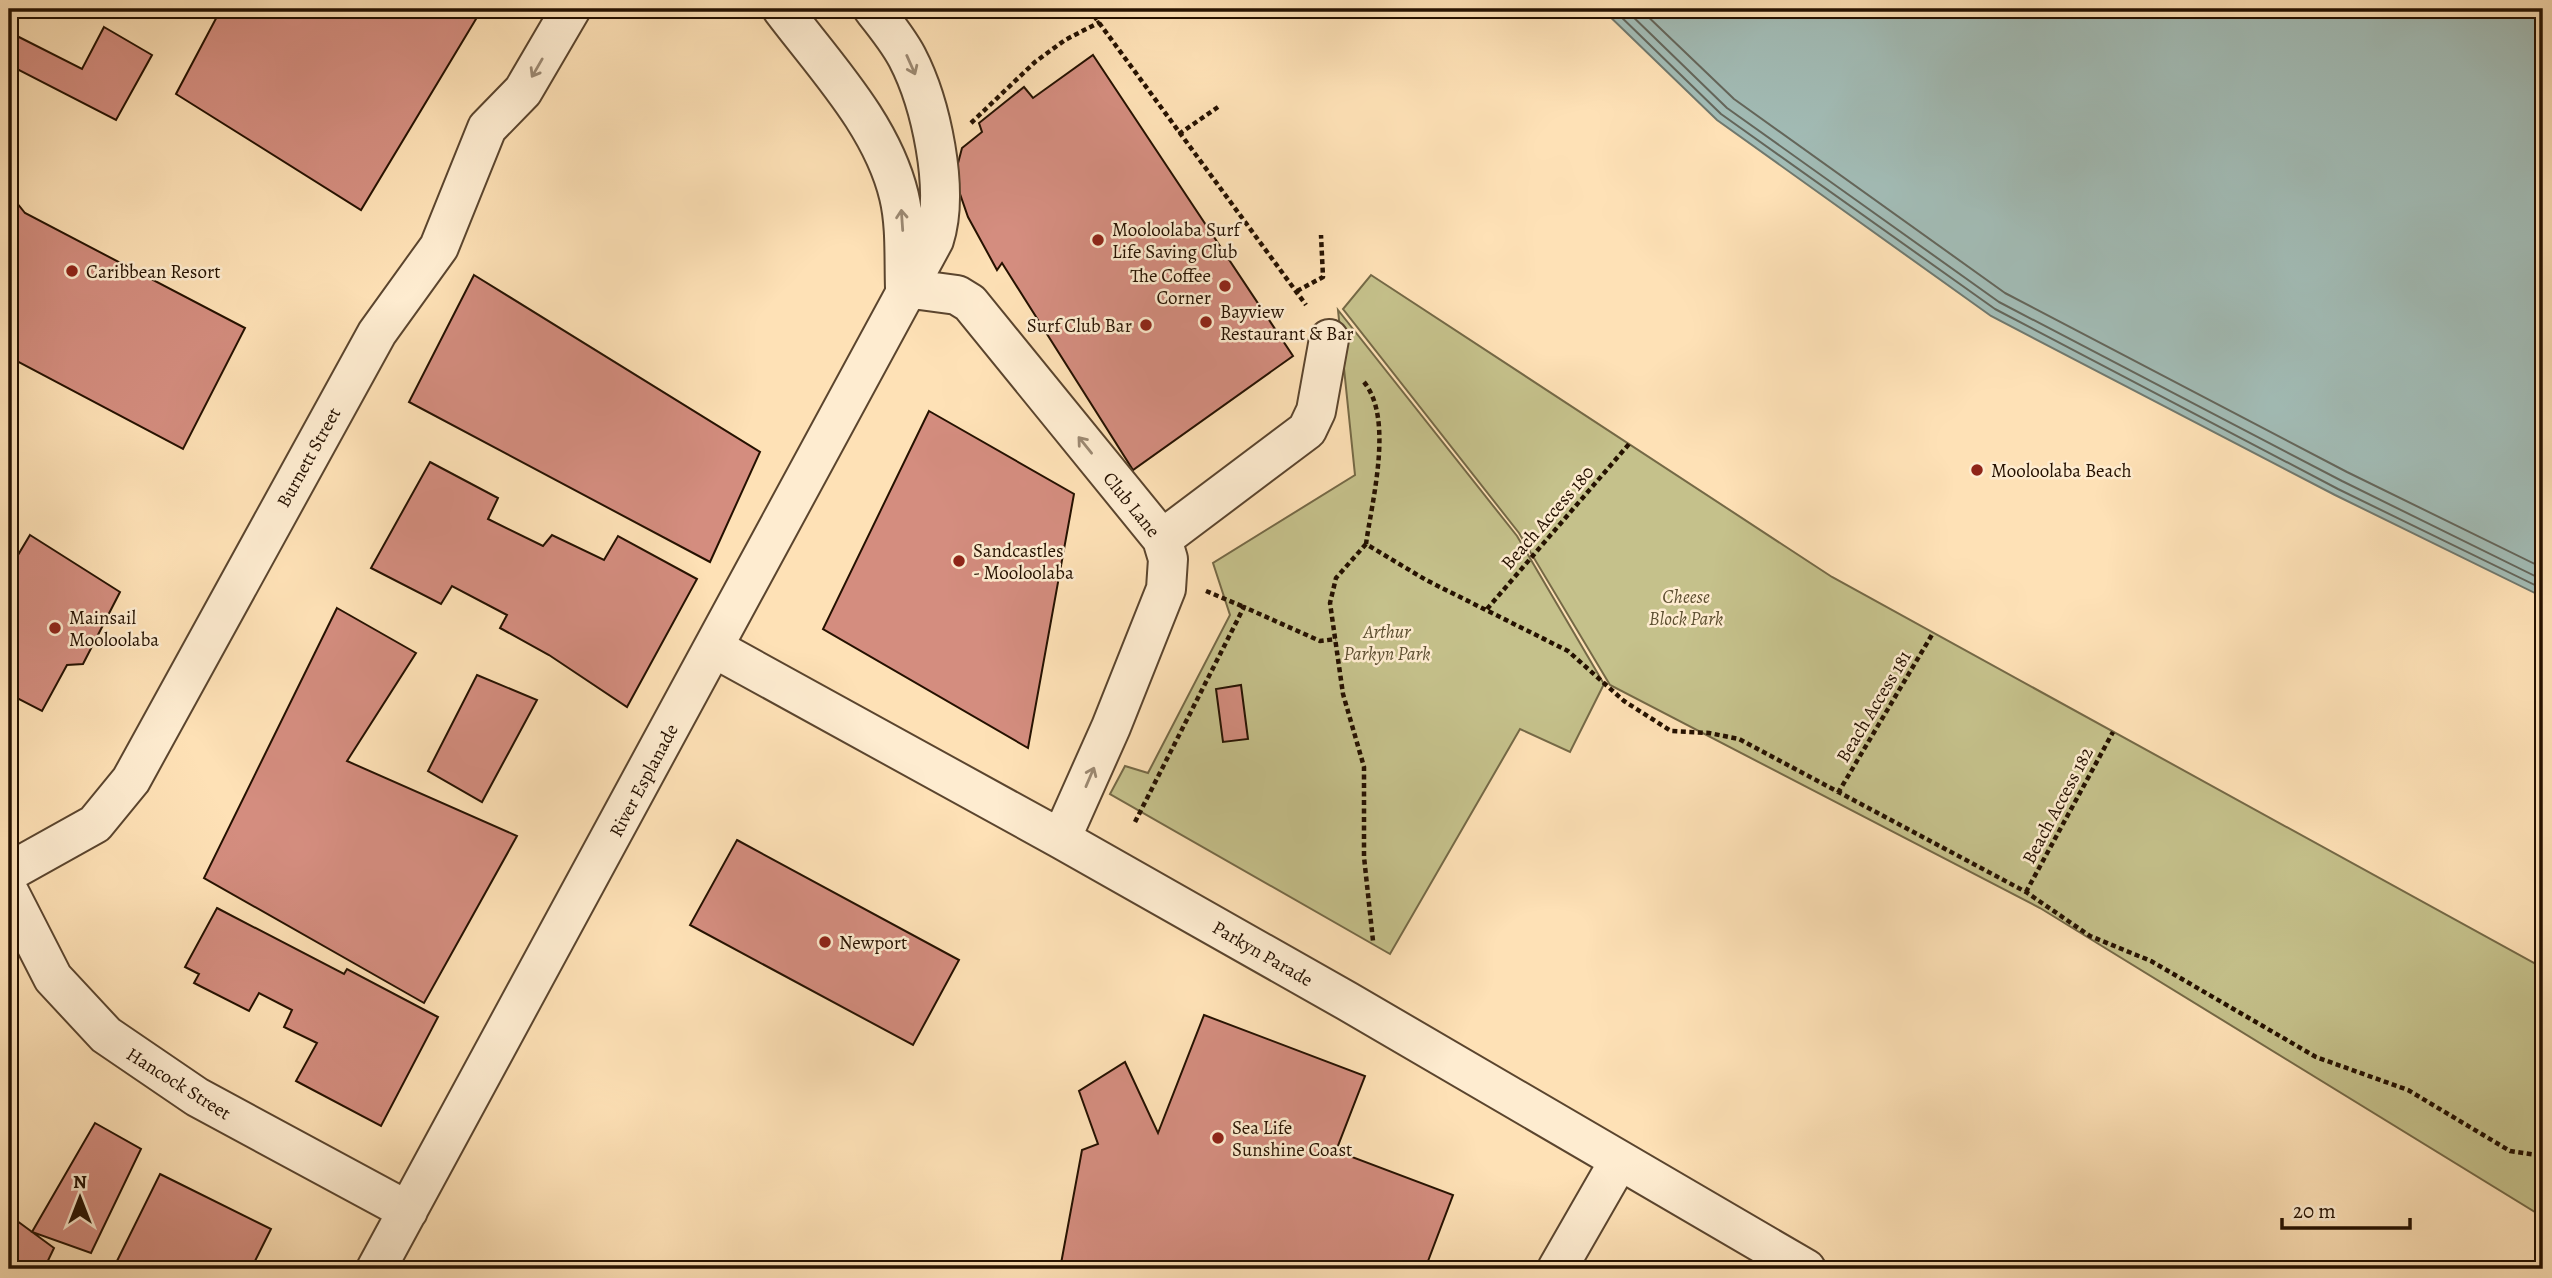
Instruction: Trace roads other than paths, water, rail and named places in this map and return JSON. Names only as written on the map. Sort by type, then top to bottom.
[{"type":"street","name":"Burnett Street","points":[[9,872],[95,824],[131,780],[377,333],[439,247],[487,128],[523,91],[571,9]]},
{"type":"street","points":[[782,9],[870,130],[889,165],[901,211],[905,288]]},
{"type":"street","name":"River Esplanade","points":[[376,1269],[714,649],[905,288],[934,240],[938,225],[938,168],[926,109],[912,66],[873,9]]},
{"type":"street","name":"Club Lane","points":[[905,288],[957,295],[970,303],[1162,539],[1168,559],[1166,589],[1106,739],[1061,839]]},
{"type":"street","points":[[1162,539],[1307,430],[1316,411],[1329,339]]},
{"type":"street","name":"Parkyn Parade","points":[[714,649],[1061,839],[1347,1000],[1806,1269]]},
{"type":"street","name":"Hancock Street","points":[[9,892],[53,978],[106,1035],[197,1097],[408,1211]]},
{"type":"street","points":[[1557,1269],[1619,1161]]},
{"type":"water","points":[[1602,9],[2543,9],[2543,597],[2335,495],[1991,316],[1717,120]]},
{"type":"place","name":"Mooloolaba Surf Life Saving Club","points":[[1098,240]]},
{"type":"place","name":"Caribbean Resort","points":[[72,271]]},
{"type":"place","name":"The Coffee Corner","points":[[1225,286]]},
{"type":"place","name":"Bayview Restaurant & Bar","points":[[1206,322]]},
{"type":"place","name":"Surf Club Bar","points":[[1146,325]]},
{"type":"place","name":"Mooloolaba Beach","points":[[1977,470]]},
{"type":"place","name":"Sandcastles - Mooloolaba","points":[[959,561]]},
{"type":"place","name":"Mainsail Mooloolaba","points":[[55,628]]},
{"type":"place","name":"Newport","points":[[825,942]]},
{"type":"place","name":"Sea Life Sunshine Coast","points":[[1218,1138]]},
{"type":"park label","name":"Cheese Block Park","points":[[1686,607]]},
{"type":"park label","name":"Arthur Parkyn Park","points":[[1387,642]]}]
